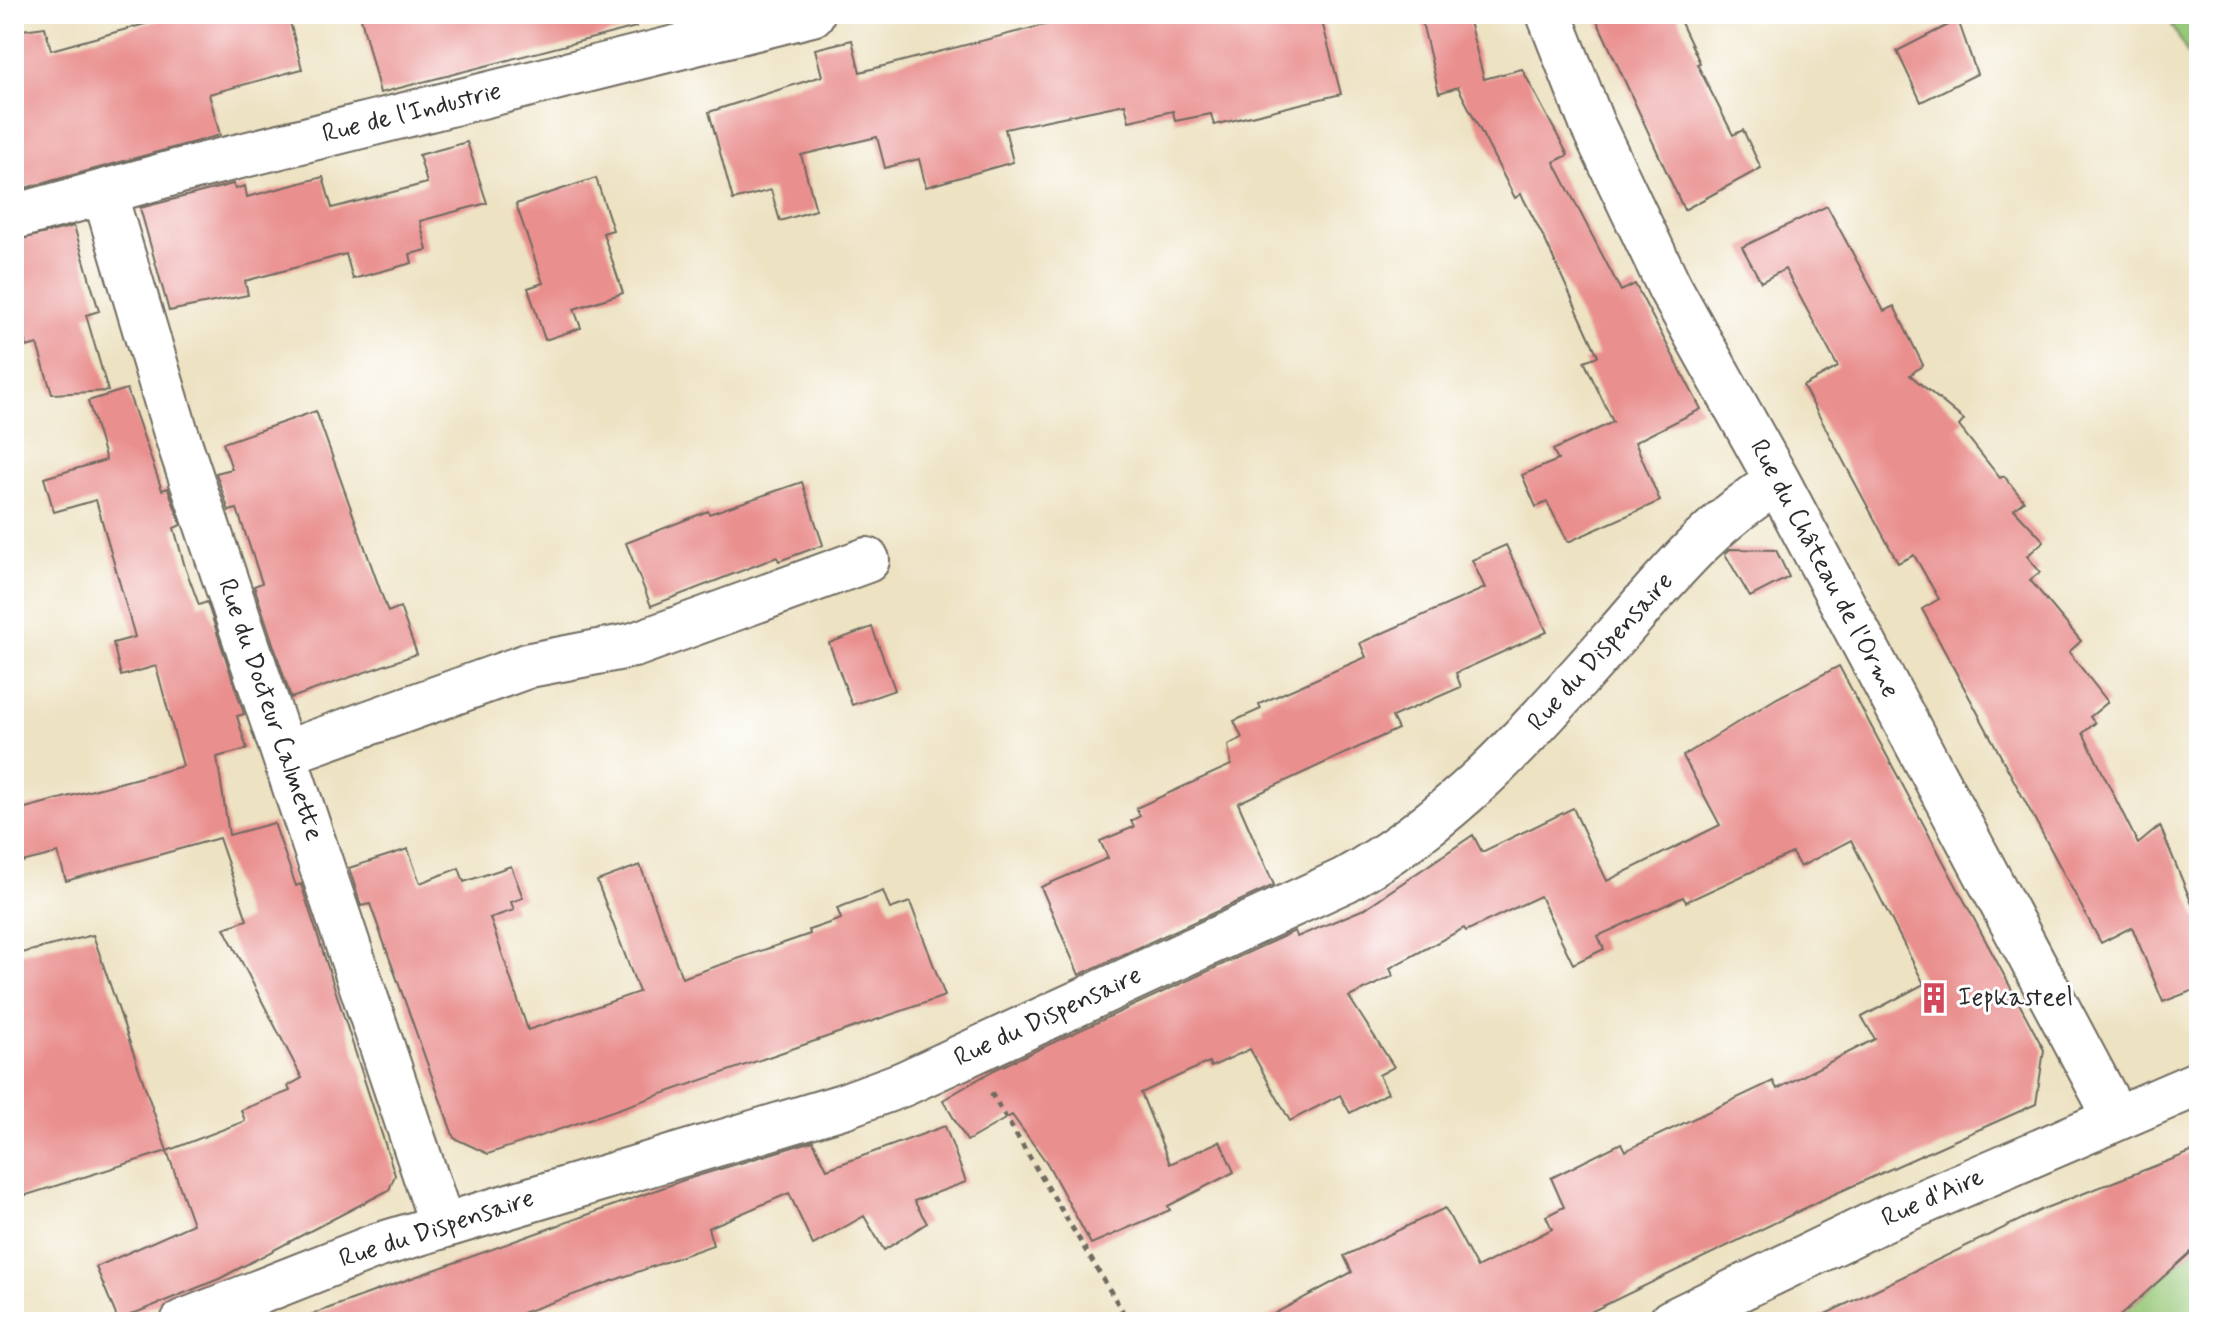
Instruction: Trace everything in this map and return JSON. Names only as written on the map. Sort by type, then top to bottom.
[{"type":"street","name":"Rue de l'Industrie","points":[[14,217],[812,14]]},
{"type":"street","name":"Rue du Château de l'Orme","points":[[1549,14],[1581,98],[1649,248],[1778,482],[2116,1118]]},
{"type":"street","name":"Rue du Docteur Calmette","points":[[104,192],[176,433],[442,1225]]},
{"type":"street","name":"Rue du Dispensaire","points":[[183,1322],[318,1267],[442,1225],[843,1106],[903,1084],[1345,880],[1400,847],[1448,812],[1519,744],[1718,524],[1778,482]]},
{"type":"street","points":[[285,753],[530,665],[634,645],[867,560]]},
{"type":"street","name":"Rue d'Aire","points":[[1671,1322],[1886,1218],[2199,1083]]},
{"type":"path","points":[[967,1053],[1129,1322]]},
{"type":"green space","points":[[2166,14],[2199,14],[2199,75]]},
{"type":"green space","points":[[2199,1245],[2199,1322],[2113,1322]]},
{"type":"building","points":[[181,14],[288,14],[302,69],[209,94],[220,135],[14,191],[14,31],[45,27],[51,50]]},
{"type":"building","points":[[360,14],[634,14],[636,27],[380,93]]},
{"type":"building","points":[[1087,14],[1320,14],[1341,94],[1214,125],[1211,114],[1175,121],[1173,111],[1129,121],[1125,104],[1005,129],[1013,162],[926,187],[919,159],[885,168],[877,137],[801,155],[816,210],[780,221],[771,190],[733,200],[709,112],[822,76],[815,49],[852,40],[860,72]]},
{"type":"building","points":[[1420,14],[1467,14],[1484,79],[1522,69],[1568,155],[1554,162],[1621,291],[1635,284],[1701,409],[1635,442],[1660,501],[1568,542],[1547,502],[1536,507],[1522,475],[1558,460],[1553,450],[1613,422],[1584,361],[1598,356],[1545,240],[1521,194],[1515,198],[1458,87],[1439,93]]},
{"type":"building","points":[[1594,14],[1677,14],[1700,63],[1697,64],[1733,135],[1743,130],[1761,168],[1684,210]]},
{"type":"building","points":[[1958,20],[1977,74],[1921,102],[1897,51]]},
{"type":"building","points":[[467,142],[487,203],[420,221],[427,250],[410,254],[412,263],[353,279],[346,254],[245,281],[248,295],[169,311],[140,208],[233,184],[235,189],[245,186],[247,197],[323,177],[332,208],[427,183],[419,155]]},
{"type":"building","points":[[596,178],[613,230],[603,233],[623,293],[574,309],[581,328],[545,340],[528,288],[543,283],[516,204]]},
{"type":"building","points":[[1827,206],[1884,311],[1894,306],[1923,365],[1910,375],[1964,420],[1959,426],[2000,478],[2004,476],[2024,501],[2014,509],[2044,541],[2027,556],[2040,572],[2030,580],[2081,641],[2069,652],[2108,702],[2090,717],[2095,723],[2083,733],[2138,844],[2160,826],[2199,921],[2199,988],[2163,1002],[2132,927],[2101,943],[1922,609],[1939,599],[1914,555],[1898,563],[1803,386],[1838,367],[1785,269],[1761,282],[1742,247]]},
{"type":"building","points":[[74,226],[99,311],[86,315],[108,391],[52,394],[37,344],[27,347],[23,333],[14,336],[14,241]]},
{"type":"building","points":[[127,389],[162,490],[168,488],[181,525],[174,528],[185,567],[199,605],[207,602],[244,714],[237,716],[247,749],[217,757],[229,835],[274,823],[296,886],[301,884],[395,1175],[389,1190],[219,1279],[118,1320],[96,1267],[193,1224],[167,1151],[245,1121],[241,1110],[290,1091],[288,1086],[302,1078],[224,928],[247,920],[219,838],[66,881],[58,853],[14,864],[14,811],[183,766],[156,666],[121,676],[113,643],[135,637],[96,500],[54,512],[44,478],[106,460],[88,401]]},
{"type":"building","points":[[316,411],[388,612],[400,607],[417,654],[291,698],[254,586],[262,583],[237,509],[229,511],[216,473],[232,469],[223,443]]},
{"type":"building","points":[[802,482],[823,545],[779,561],[777,557],[651,606],[626,543],[708,511],[709,514]]},
{"type":"building","points":[[1506,545],[1547,632],[1456,673],[1461,687],[1392,717],[1398,729],[1238,803],[1274,885],[1079,975],[1041,887],[1108,858],[1100,841],[1134,827],[1131,821],[1140,816],[1136,808],[1231,765],[1228,745],[1242,738],[1234,721],[1261,709],[1259,704],[1366,657],[1360,643],[1485,588],[1472,560]]},
{"type":"building","points":[[1730,549],[1776,550],[1789,577],[1750,597],[1725,554]]},
{"type":"building","points":[[872,627],[895,690],[852,705],[829,643]]},
{"type":"building","points":[[1839,666],[2044,1050],[2036,1104],[1828,1197],[1570,1322],[1259,1322],[1352,1272],[1344,1256],[1445,1208],[1477,1268],[1552,1229],[1546,1216],[1564,1207],[1551,1178],[1621,1143],[1625,1151],[1773,1081],[1777,1089],[1875,1039],[1862,1017],[1924,984],[1851,840],[1800,867],[1792,853],[1686,902],[1683,897],[1598,936],[1604,949],[1573,964],[1540,896],[1466,931],[1464,928],[1390,968],[1393,976],[1349,997],[1394,1067],[1379,1075],[1388,1093],[1350,1113],[1340,1095],[1290,1121],[1250,1049],[1211,1067],[1209,1062],[1141,1093],[1170,1164],[1220,1141],[1234,1172],[1168,1206],[1170,1210],[1091,1244],[1047,1163],[1012,1115],[967,1141],[943,1100],[994,1070],[1295,931],[1297,937],[1364,909],[1473,835],[1482,852],[1573,808],[1607,881],[1720,825],[1683,756],[1777,698]]},
{"type":"building","points":[[408,849],[420,883],[459,868],[464,882],[511,866],[523,898],[511,902],[514,910],[490,918],[528,1030],[639,992],[597,881],[640,865],[682,978],[810,934],[809,930],[841,919],[837,908],[883,891],[890,909],[910,902],[945,996],[488,1154],[454,1138],[370,904],[361,906],[349,868]]},
{"type":"building","points":[[93,935],[167,1151],[14,1199],[14,955]]},
{"type":"building","points":[[945,1126],[966,1182],[914,1201],[927,1223],[884,1250],[864,1216],[813,1245],[789,1193],[708,1228],[713,1245],[497,1322],[303,1322],[302,1318],[684,1180],[813,1141],[827,1169]]},
{"type":"building","points":[[2199,1149],[2199,1245],[2113,1322],[1809,1322],[2043,1209]]},
{"type":"place","name":"Iepkasteel","points":[[1934,998]]}]
